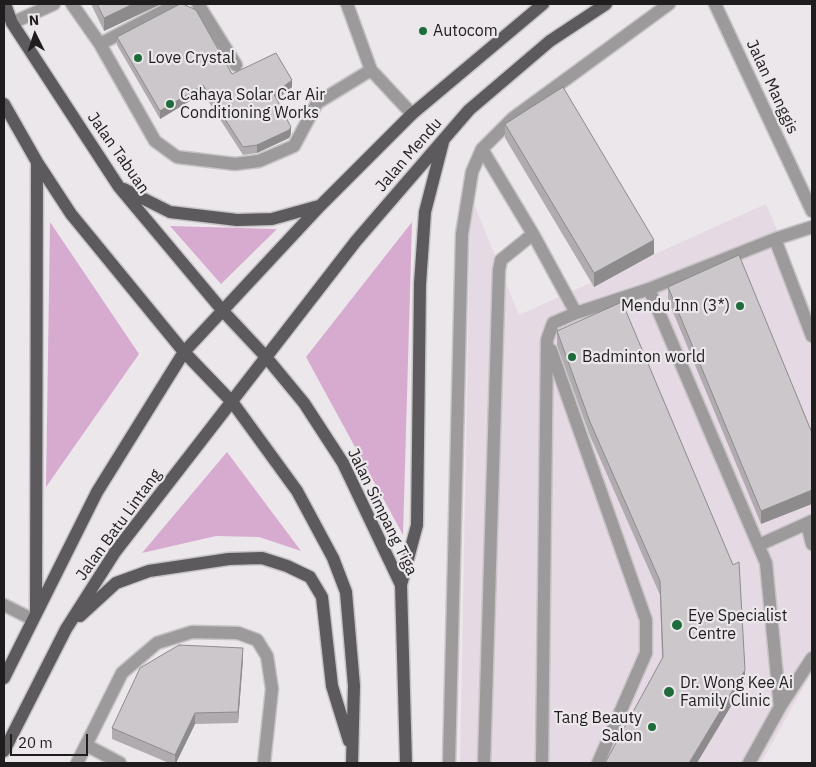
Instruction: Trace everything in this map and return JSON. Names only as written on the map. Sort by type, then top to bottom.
[{"type":"main road","name":"Jalan Tabuan","points":[[5,4],[12,23],[119,187],[222,310],[266,357]]},
{"type":"main road","name":"Jalan Mendu","points":[[222,310],[320,206],[412,114],[543,4]]},
{"type":"main road","name":"Jalan Mendu","points":[[266,357],[356,241],[468,110],[550,41],[606,4]]},
{"type":"main road","points":[[4,104],[37,162],[71,214],[184,352],[233,403],[297,491],[333,558],[346,592],[354,686],[352,758]]},
{"type":"main road","points":[[401,585],[418,525],[420,284],[425,212],[443,139]]},
{"type":"main road","points":[[34,616],[37,162]]},
{"type":"main road","points":[[119,187],[170,212],[237,220],[272,219],[320,206]]},
{"type":"main road","name":"Jalan Batu Lintang","points":[[4,678],[97,492],[184,352],[222,310]]},
{"type":"main road","name":"Jalan Batu Lintang","points":[[4,751],[66,629],[115,552],[233,403],[266,357]]},
{"type":"main road","name":"Jalan Simpang Tiga","points":[[266,357],[304,403],[343,463],[401,585],[406,763]]},
{"type":"main road","points":[[66,629],[116,583],[149,571],[230,559],[262,558],[287,566],[310,577],[322,596],[332,686],[352,758]]},
{"type":"street","points":[[12,23],[54,4]]},
{"type":"street","points":[[72,4],[100,44],[156,140],[177,157],[226,163],[259,162],[294,146],[317,103],[371,70]]},
{"type":"street","points":[[100,44],[177,4]]},
{"type":"street","points":[[198,4],[236,65]]},
{"type":"street","points":[[347,4],[371,70],[412,114]]},
{"type":"street","points":[[449,763],[462,234],[472,172],[482,148],[512,118],[668,4]]},
{"type":"street","name":"Jalan Manggis","points":[[715,4],[812,211]]},
{"type":"street","points":[[482,148],[533,234],[576,313]]},
{"type":"street","points":[[542,763],[548,340],[553,323],[576,313],[649,289],[775,239],[812,227]]},
{"type":"street","points":[[484,763],[499,270],[501,260],[533,234]]},
{"type":"street","points":[[775,239],[812,336]]},
{"type":"street","points":[[649,289],[759,545],[768,572],[780,707]]},
{"type":"street","points":[[548,340],[646,620],[646,653],[598,763]]},
{"type":"street","points":[[759,545],[810,522],[812,544]]},
{"type":"street","points":[[4,605],[34,616]]},
{"type":"street","points":[[77,763],[122,673],[157,643],[192,632],[238,633],[257,640],[267,656],[272,690],[264,763]]},
{"type":"street","points":[[749,763],[780,707],[812,658]]},
{"type":"street","points":[[86,745],[120,763]]},
{"type":"shaded area","points":[[474,204],[519,315],[766,204],[812,311],[812,672],[761,763],[460,763],[470,230]]},
{"type":"shaded area","points":[[50,222],[139,354],[46,487]]},
{"type":"shaded area","points":[[412,222],[403,535],[306,357]]},
{"type":"shaded area","points":[[170,226],[277,229],[221,284]]},
{"type":"shaded area","points":[[227,452],[301,551],[259,537],[216,536],[142,553]]},
{"type":"building","points":[[97,4],[133,4],[104,18]]},
{"type":"building","points":[[180,4],[196,10],[232,74],[276,53],[292,80],[274,94],[291,127],[289,130],[257,145],[243,147],[203,85],[160,111],[117,37]]},
{"type":"building","points":[[563,87],[654,240],[594,273],[505,124]]},
{"type":"building","points":[[739,255],[812,433],[812,490],[761,511],[668,287]]},
{"type":"building","points":[[622,302],[733,565],[739,562],[745,670],[689,763],[605,763],[663,657],[660,581],[590,422],[557,331]]},
{"type":"building","points":[[179,645],[243,648],[238,712],[195,713],[175,755],[112,728],[140,668]]},
{"type":"place","name":"Autocom","points":[[423,31]]},
{"type":"place","name":"Love Crystal","points":[[138,58]]},
{"type":"place","name":"Cahaya Solar Car Air Conditioning Works","points":[[170,104]]},
{"type":"place","name":"Mendu Inn (3*)","points":[[740,306]]},
{"type":"place","name":"Badminton world","points":[[572,357]]},
{"type":"place","name":"Eye Specialist Centre","points":[[677,625]]},
{"type":"place","name":"Dr. Wong Kee Ai Family Clinic","points":[[669,692]]},
{"type":"place","name":"Tang Beauty Salon","points":[[652,727]]}]
